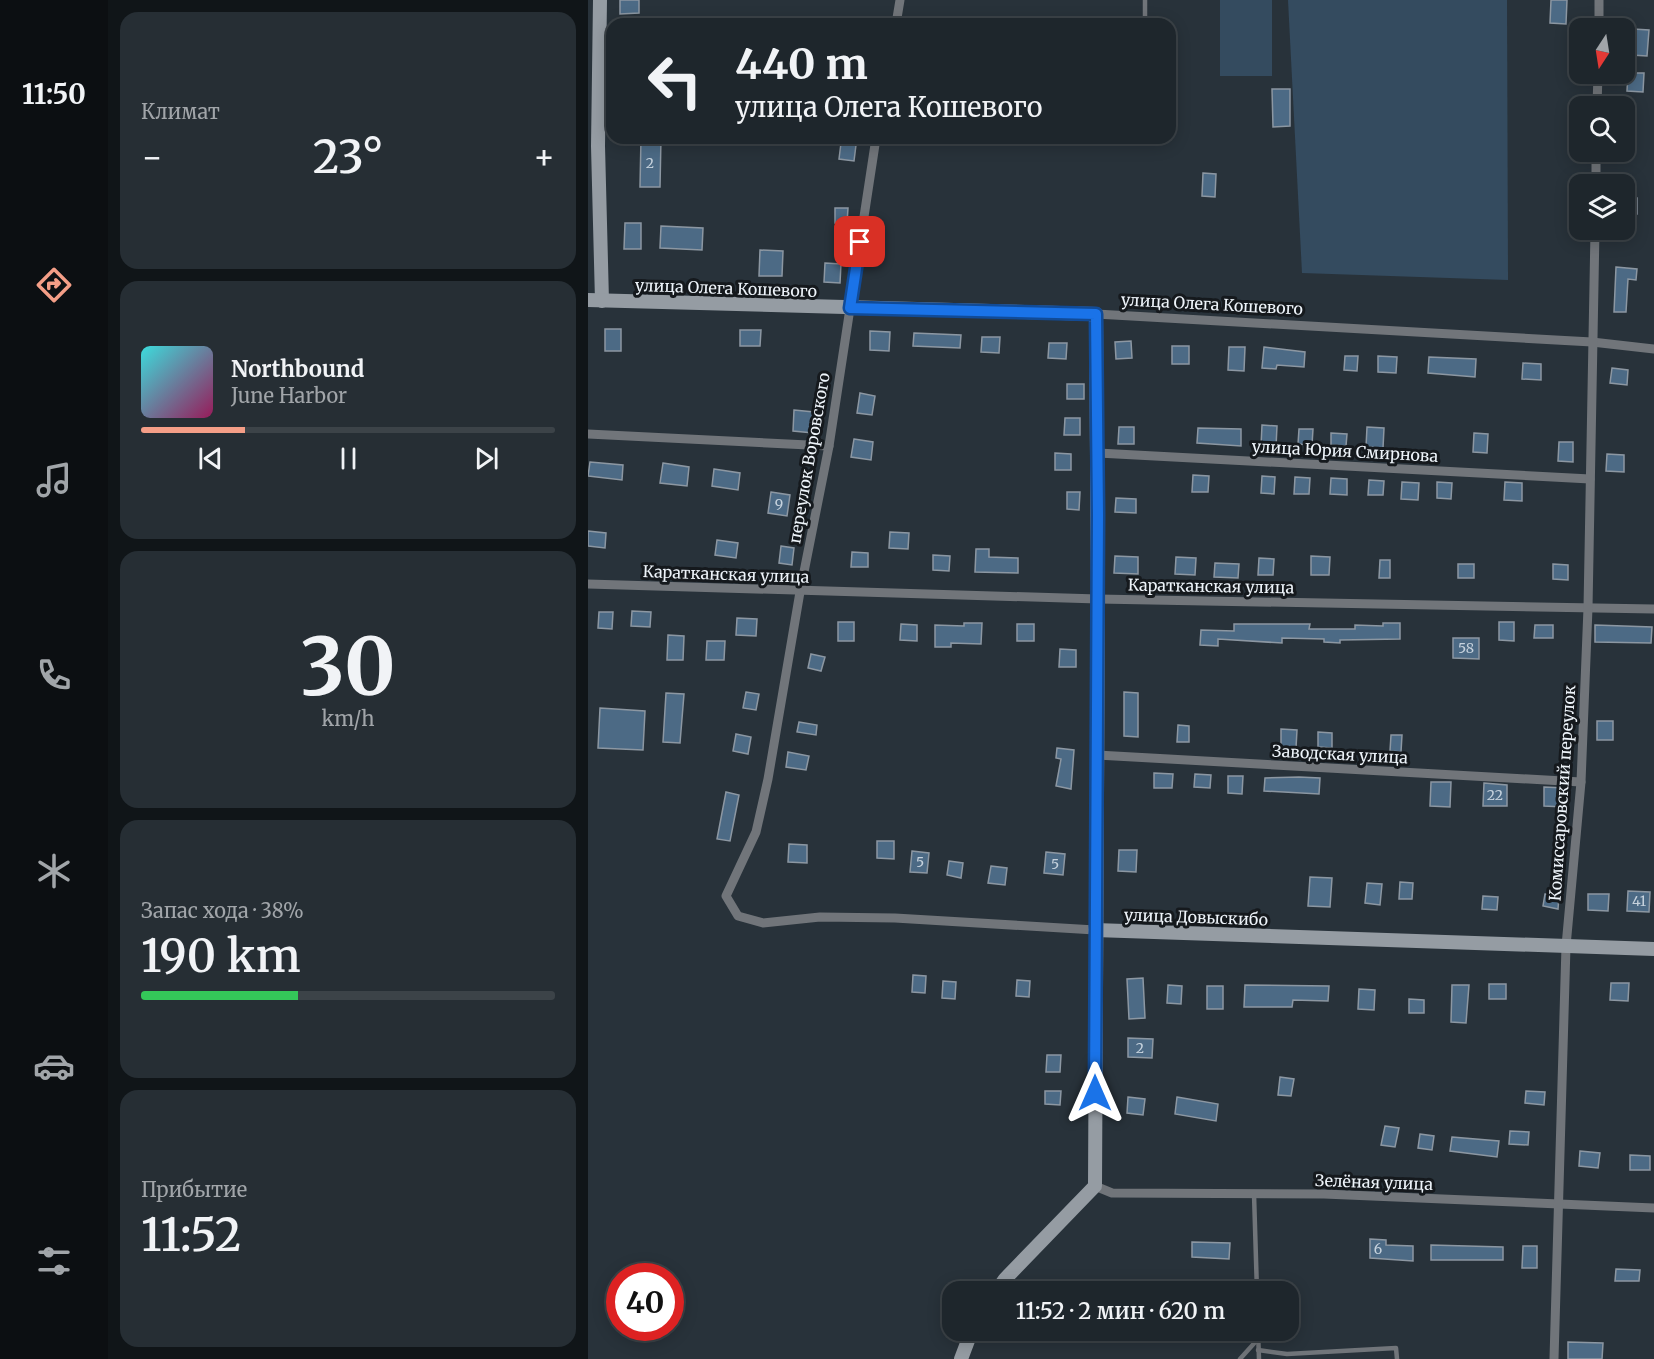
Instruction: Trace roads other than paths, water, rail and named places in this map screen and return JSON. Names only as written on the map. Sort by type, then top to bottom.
[{"type":"street","points":[[595,301],[593,146],[600,0]]},
{"type":"street","points":[[897,18],[900,0]]},
{"type":"street","points":[[1599,0],[1599,18]]},
{"type":"street","name":"переулок Воровского","points":[[738,916],[726,896],[756,832],[829,447],[875,144]]},
{"type":"street","name":"Комиссаровский переулок","points":[[1554,1359],[1556,1204],[1566,946],[1581,782],[1588,608],[1595,240]]},
{"type":"street","name":"улица Олега Кошевого","points":[[595,301],[1096,314],[1592,342],[1654,349]]},
{"type":"street","points":[[1004,1281],[1095,1186],[1098,599],[1096,314]]},
{"type":"street","points":[[588,434],[829,447]]},
{"type":"street","name":"улица Юрия Смирнова","points":[[1098,453],[1590,479]]},
{"type":"street","name":"Каратканская улица","points":[[588,585],[1098,599],[1654,609]]},
{"type":"street","name":"Заводская улица","points":[[1097,756],[1581,782]]},
{"type":"street","name":"улица Довыскибо","points":[[738,916],[763,923],[820,917],[874,918],[1095,930],[1654,950]]},
{"type":"street","name":"Зелёная улица","points":[[1095,1186],[1112,1193],[1254,1194],[1654,1208]]},
{"type":"street","points":[[961,1359],[968,1341]]},
{"type":"lane","points":[[1145,0],[1145,18]]},
{"type":"lane","points":[[1254,1194],[1257,1281]]},
{"type":"lane","points":[[1241,1358],[1256,1341]]},
{"type":"lane","points":[[1258,1341],[1258,1359]]},
{"type":"lane","points":[[1258,1350],[1287,1357],[1396,1348],[1397,1359]]},
{"type":"lane","points":[[1344,1352],[1344,1359]]}]
